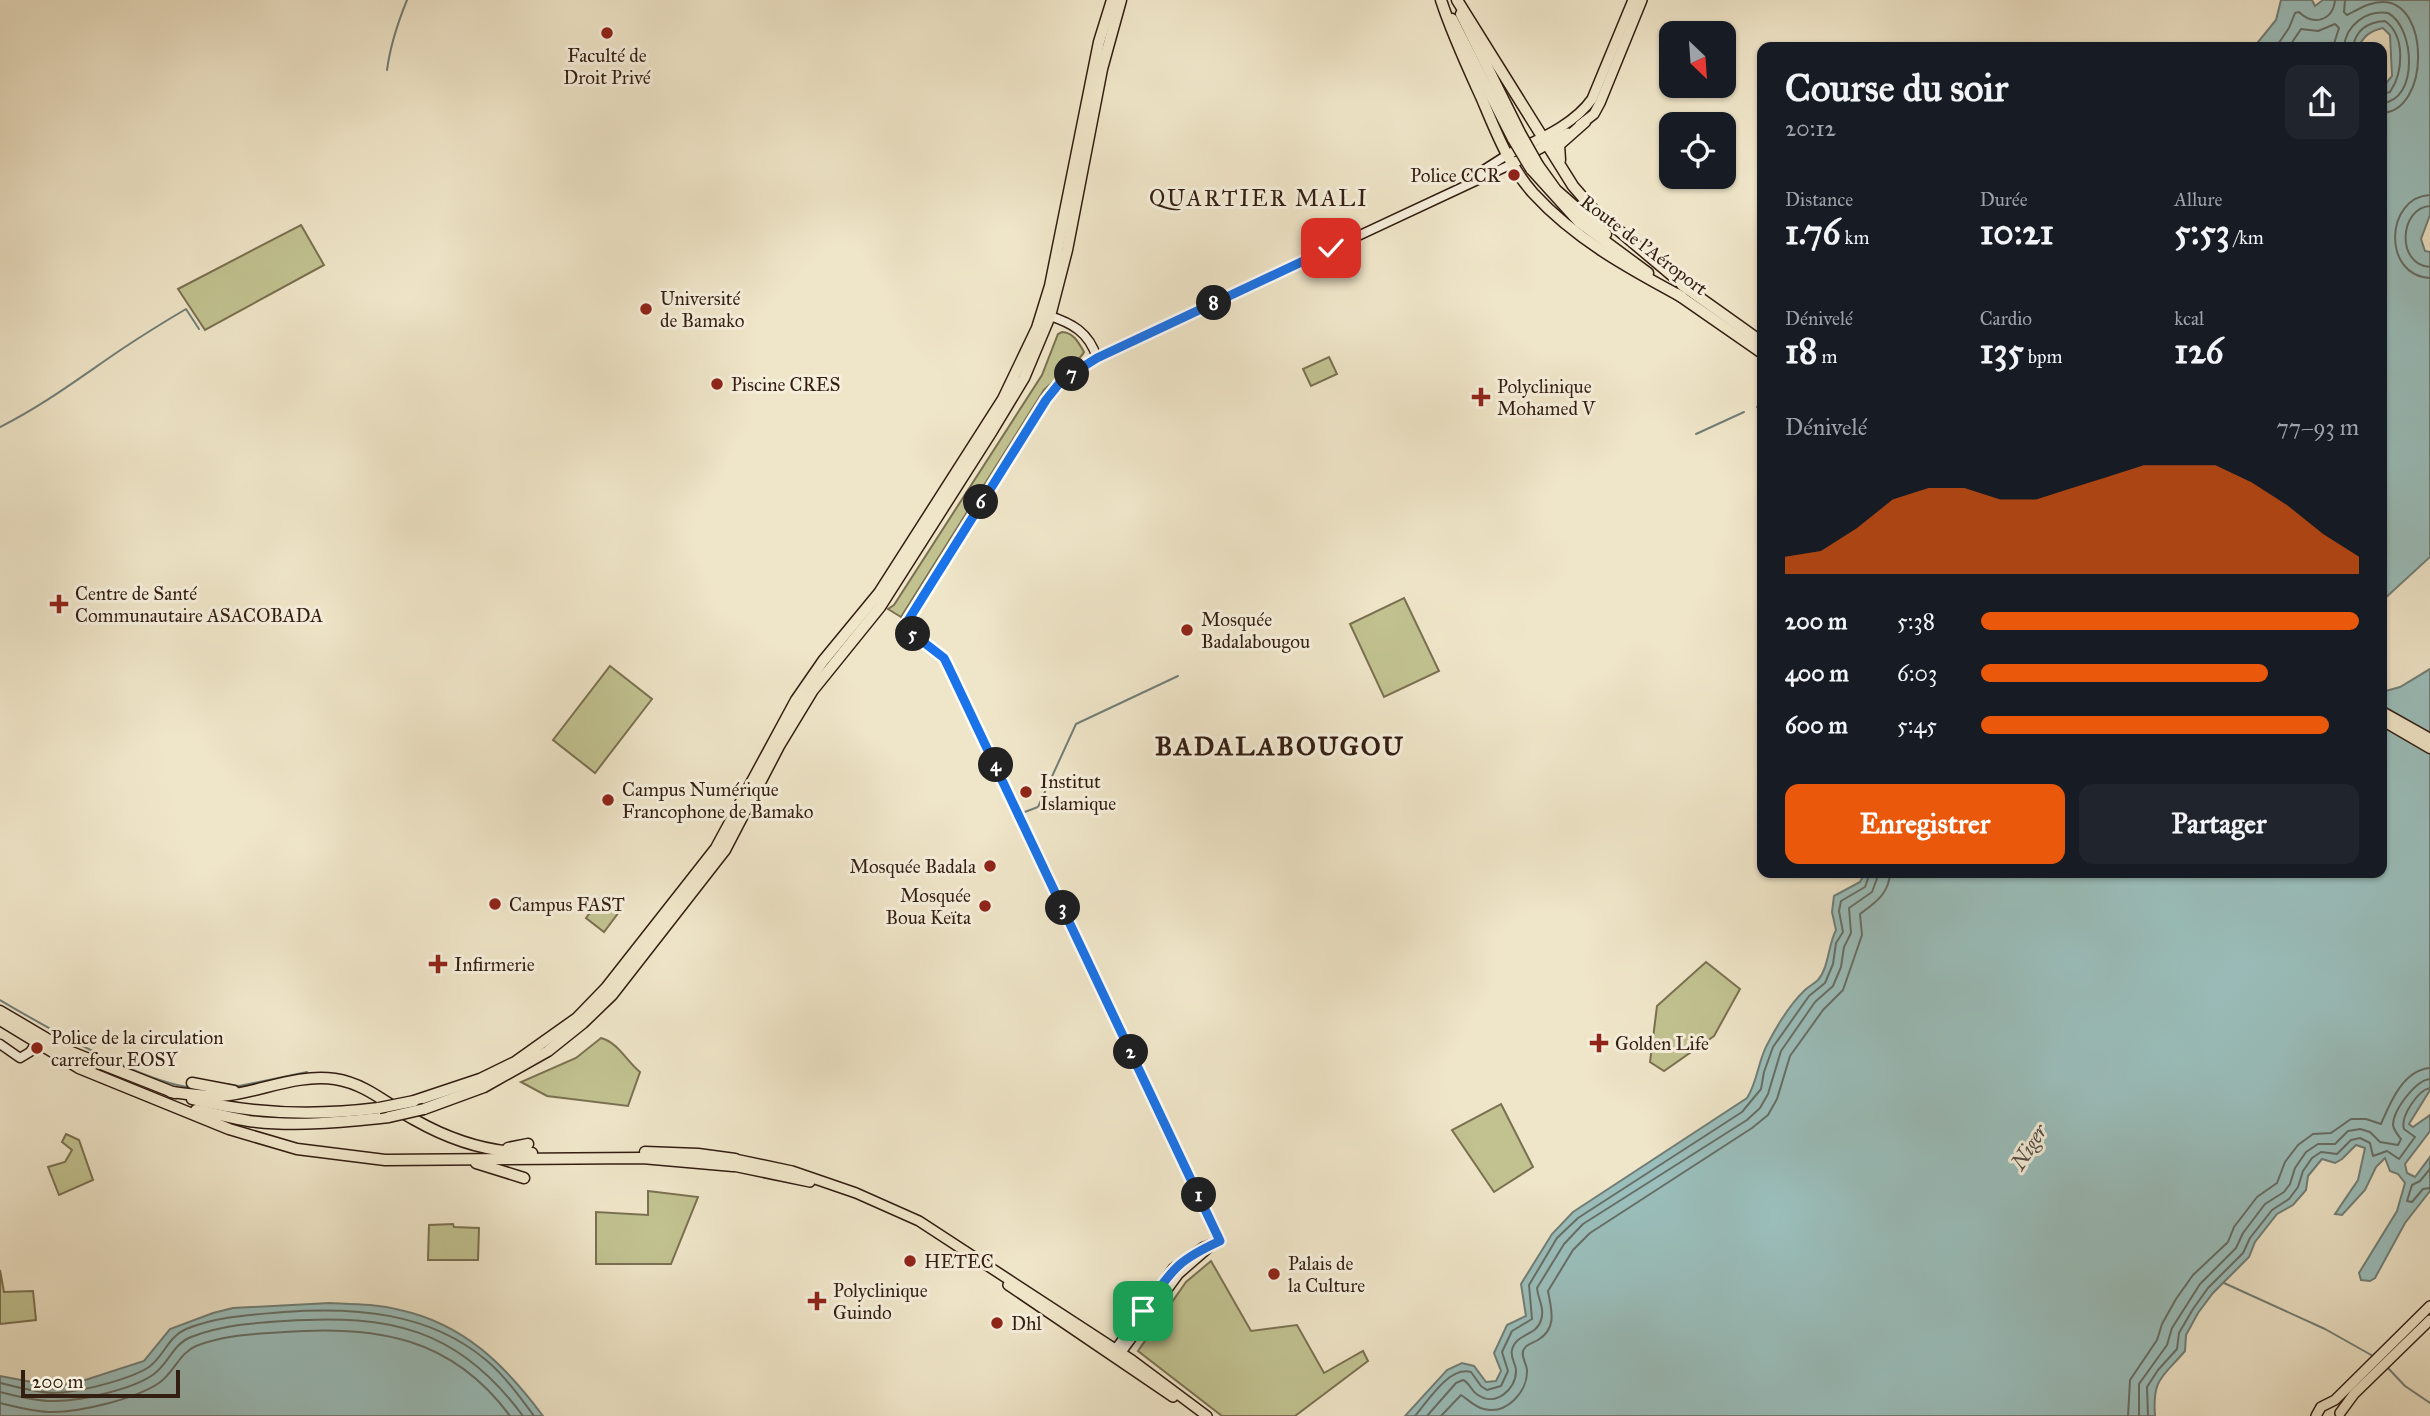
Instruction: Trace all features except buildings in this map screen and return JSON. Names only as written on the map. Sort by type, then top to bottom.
[{"type":"highway","points":[[1046,315],[1099,42],[1112,0]]},
{"type":"highway","points":[[173,1105],[248,1121],[283,1123],[343,1122],[389,1117],[424,1109],[484,1087],[520,1068],[548,1051],[597,1004],[716,848],[796,701],[823,661],[879,593],[1003,399],[1046,315],[1067,250],[1102,69],[1121,0]]},
{"type":"highway","points":[[1441,0],[1450,29],[1510,160],[1535,194],[1580,236],[1618,262],[1684,293]]},
{"type":"highway","name":"Route de l'Aéroport","points":[[1441,0],[1534,167],[1579,222],[1757,339]]},
{"type":"highway","points":[[1456,0],[1573,186],[1592,208],[1684,293]]},
{"type":"highway","name":"Route de l'Aéroport","points":[[1456,0],[1516,136]]},
{"type":"highway","points":[[1562,167],[1559,145],[1585,122]]},
{"type":"highway","name":"Route de l'Aéroport","points":[[1684,293],[1757,349]]},
{"type":"highway","points":[[2387,715],[2430,739]]},
{"type":"highway","points":[[2387,723],[2430,748]]},
{"type":"highway","points":[[0,1012],[79,1068],[229,1129],[297,1149],[385,1160],[642,1158],[734,1163]]},
{"type":"highway","points":[[0,1020],[38,1040],[171,1092],[236,1110],[328,1114],[414,1101],[480,1079],[515,1062],[580,1020]]},
{"type":"highway","points":[[171,1092],[214,1096],[245,1093],[304,1079],[334,1079],[370,1090],[413,1119],[461,1143],[494,1151],[664,1152],[734,1163]]},
{"type":"highway","points":[[192,1083],[245,1093]]},
{"type":"highway","points":[[494,1151],[528,1144]]},
{"type":"highway","points":[[469,1160],[508,1175],[524,1178]]},
{"type":"main road","points":[[1546,140],[1571,121],[1592,99],[1633,0]]},
{"type":"main road","points":[[1116,1354],[1179,1274],[1220,1241],[952,673],[944,658],[904,627],[1046,400],[1062,380],[1097,358],[1448,192],[1585,122],[1600,103],[1642,0]]},
{"type":"main road","points":[[1046,315],[1072,325],[1092,342],[1097,358]]},
{"type":"main road","points":[[0,1044],[20,1058],[30,1052],[38,1040]]},
{"type":"main road","points":[[734,1163],[792,1171],[856,1193],[919,1221],[965,1249],[1206,1416]]},
{"type":"main road","points":[[2316,1415],[2324,1405],[2335,1400],[2374,1367],[2430,1306]]},
{"type":"main road","points":[[2393,1348],[2430,1320]]},
{"type":"main road","points":[[2324,1405],[2336,1407],[2341,1415],[2374,1367]]},
{"type":"green space","points":[[301,225],[324,265],[205,330],[178,289]]},
{"type":"green space","points":[[1062,332],[1072,336],[1084,352],[1044,390],[901,617],[888,609],[894,605],[1042,375],[1058,334]]},
{"type":"green space","points":[[1329,357],[1337,374],[1311,386],[1303,369]]},
{"type":"green space","points":[[1404,598],[1439,671],[1384,697],[1350,624]]},
{"type":"green space","points":[[610,666],[652,699],[595,773],[553,740]]},
{"type":"green space","points":[[601,898],[619,912],[604,932],[586,918]]},
{"type":"green space","points":[[1706,962],[1740,989],[1714,1036],[1664,1071],[1650,1062],[1657,1006]]},
{"type":"green space","points":[[601,1038],[618,1048],[640,1072],[628,1106],[547,1096],[521,1082],[576,1058]]},
{"type":"green space","points":[[1501,1104],[1533,1167],[1494,1192],[1452,1130]]},
{"type":"green space","points":[[66,1134],[79,1140],[93,1180],[59,1195],[48,1167],[65,1162],[72,1150],[62,1142]]},
{"type":"green space","points":[[648,1191],[698,1197],[671,1264],[596,1264],[596,1212],[648,1215]]},
{"type":"green space","points":[[453,1224],[454,1227],[479,1228],[478,1260],[428,1260],[429,1225]]},
{"type":"green space","points":[[1211,1261],[1251,1331],[1297,1325],[1324,1373],[1363,1351],[1368,1361],[1295,1416],[1222,1416],[1138,1351],[1186,1282]]},
{"type":"green space","points":[[0,1270],[4,1292],[33,1291],[36,1320],[0,1324]]},
{"type":"water","points":[[2281,0],[2312,0],[2315,6],[2323,0],[2430,0],[2430,215],[2421,239],[2425,251],[2430,252],[2430,557],[2387,596],[2387,82],[2392,76],[2390,35],[2383,28],[2362,42],[2258,42],[2276,20]]},
{"type":"water","name":"Niger","points":[[2430,669],[2430,1090],[2409,1124],[2413,1127],[2430,1115],[2430,1131],[2405,1164],[2407,1173],[2415,1177],[2430,1157],[2430,1191],[2405,1223],[2375,1278],[2370,1281],[2361,1280],[2359,1273],[2397,1211],[2405,1183],[2398,1174],[2390,1171],[2385,1158],[2376,1167],[2365,1190],[2342,1215],[2335,1214],[2358,1180],[2365,1148],[2356,1145],[2335,1163],[2322,1159],[2308,1176],[2306,1190],[2293,1205],[2277,1214],[2255,1242],[2249,1257],[2213,1293],[2198,1313],[2186,1335],[2185,1351],[2157,1386],[2155,1416],[1405,1416],[1447,1370],[1462,1363],[1474,1366],[1486,1382],[1496,1381],[1501,1371],[1494,1353],[1507,1325],[1526,1316],[1521,1284],[1552,1234],[1573,1212],[1747,1098],[1776,1029],[1795,1001],[1822,975],[1836,930],[1832,912],[1834,896],[1860,882],[1862,878],[2387,878],[2387,691],[2400,687]]},
{"type":"water","points":[[330,1303],[391,1308],[423,1316],[444,1325],[481,1349],[498,1364],[543,1416],[0,1416],[0,1376],[53,1386],[76,1383],[144,1361],[170,1329],[213,1313],[233,1308]]},
{"type":"waterway","points":[[387,70],[407,0]]},
{"type":"waterway","points":[[0,427],[47,400],[186,309],[199,329]]},
{"type":"waterway","points":[[1696,434],[1744,412]]},
{"type":"waterway","points":[[1022,813],[1038,807],[1076,724],[1178,676]]},
{"type":"waterway","points":[[989,742],[995,754]]},
{"type":"waterway","points":[[997,759],[1004,773]]},
{"type":"waterway","points":[[1029,845],[1035,859]]},
{"type":"waterway","points":[[0,1000],[124,1066],[150,1077],[196,1088]]},
{"type":"waterway","points":[[225,1084],[239,1086],[307,1072]]},
{"type":"waterway","points":[[2224,1283],[2325,1329],[2373,1356]]},
{"type":"waterway","points":[[2388,1368],[2405,1386],[2430,1403]]},
{"type":"place","name":"Faculté de Droit Privé","points":[[607,33]]},
{"type":"place","name":"Police CCR","points":[[1514,175]]},
{"type":"place","name":"Université de Bamako","points":[[646,309]]},
{"type":"place","name":"Piscine CRES","points":[[717,384]]},
{"type":"place","name":"Polyclinique Mohamed V","points":[[1481,397]]},
{"type":"place","name":"Centre de Santé Communautaire ASACOBADA","points":[[59,604]]},
{"type":"place","name":"Mosquée Badalabougou","points":[[1187,630]]},
{"type":"place","name":"Institut Islamique","points":[[1026,792]]},
{"type":"place","name":"Campus Numérique Francophone de Bamako","points":[[608,800]]},
{"type":"place","name":"Mosquée Badala","points":[[990,866]]},
{"type":"place","name":"Campus FAST","points":[[495,904]]},
{"type":"place","name":"Mosquée Boua Keïta","points":[[985,906]]},
{"type":"place","name":"Infirmerie","points":[[438,964]]},
{"type":"place","name":"Golden Life","points":[[1599,1043]]},
{"type":"place","name":"Police de la circulation carrefour EOSY","points":[[37,1048]]},
{"type":"place","name":"HETEC","points":[[910,1261]]},
{"type":"place","name":"Palais de la Culture","points":[[1274,1274]]},
{"type":"place","name":"Polyclinique Guindo","points":[[817,1301]]},
{"type":"place","name":"Dhl","points":[[997,1323]]},
{"type":"district","name":"QUARTIER MALI","points":[[1259,198]]},
{"type":"district","name":"BADALABOUGOU","points":[[1280,746]]},
{"type":"route","points":[[1143,1311],[1173,1268],[1203,1247],[1220,1241],[944,658],[904,627],[1022,436],[1062,380],[1097,358],[1331,248]]}]
